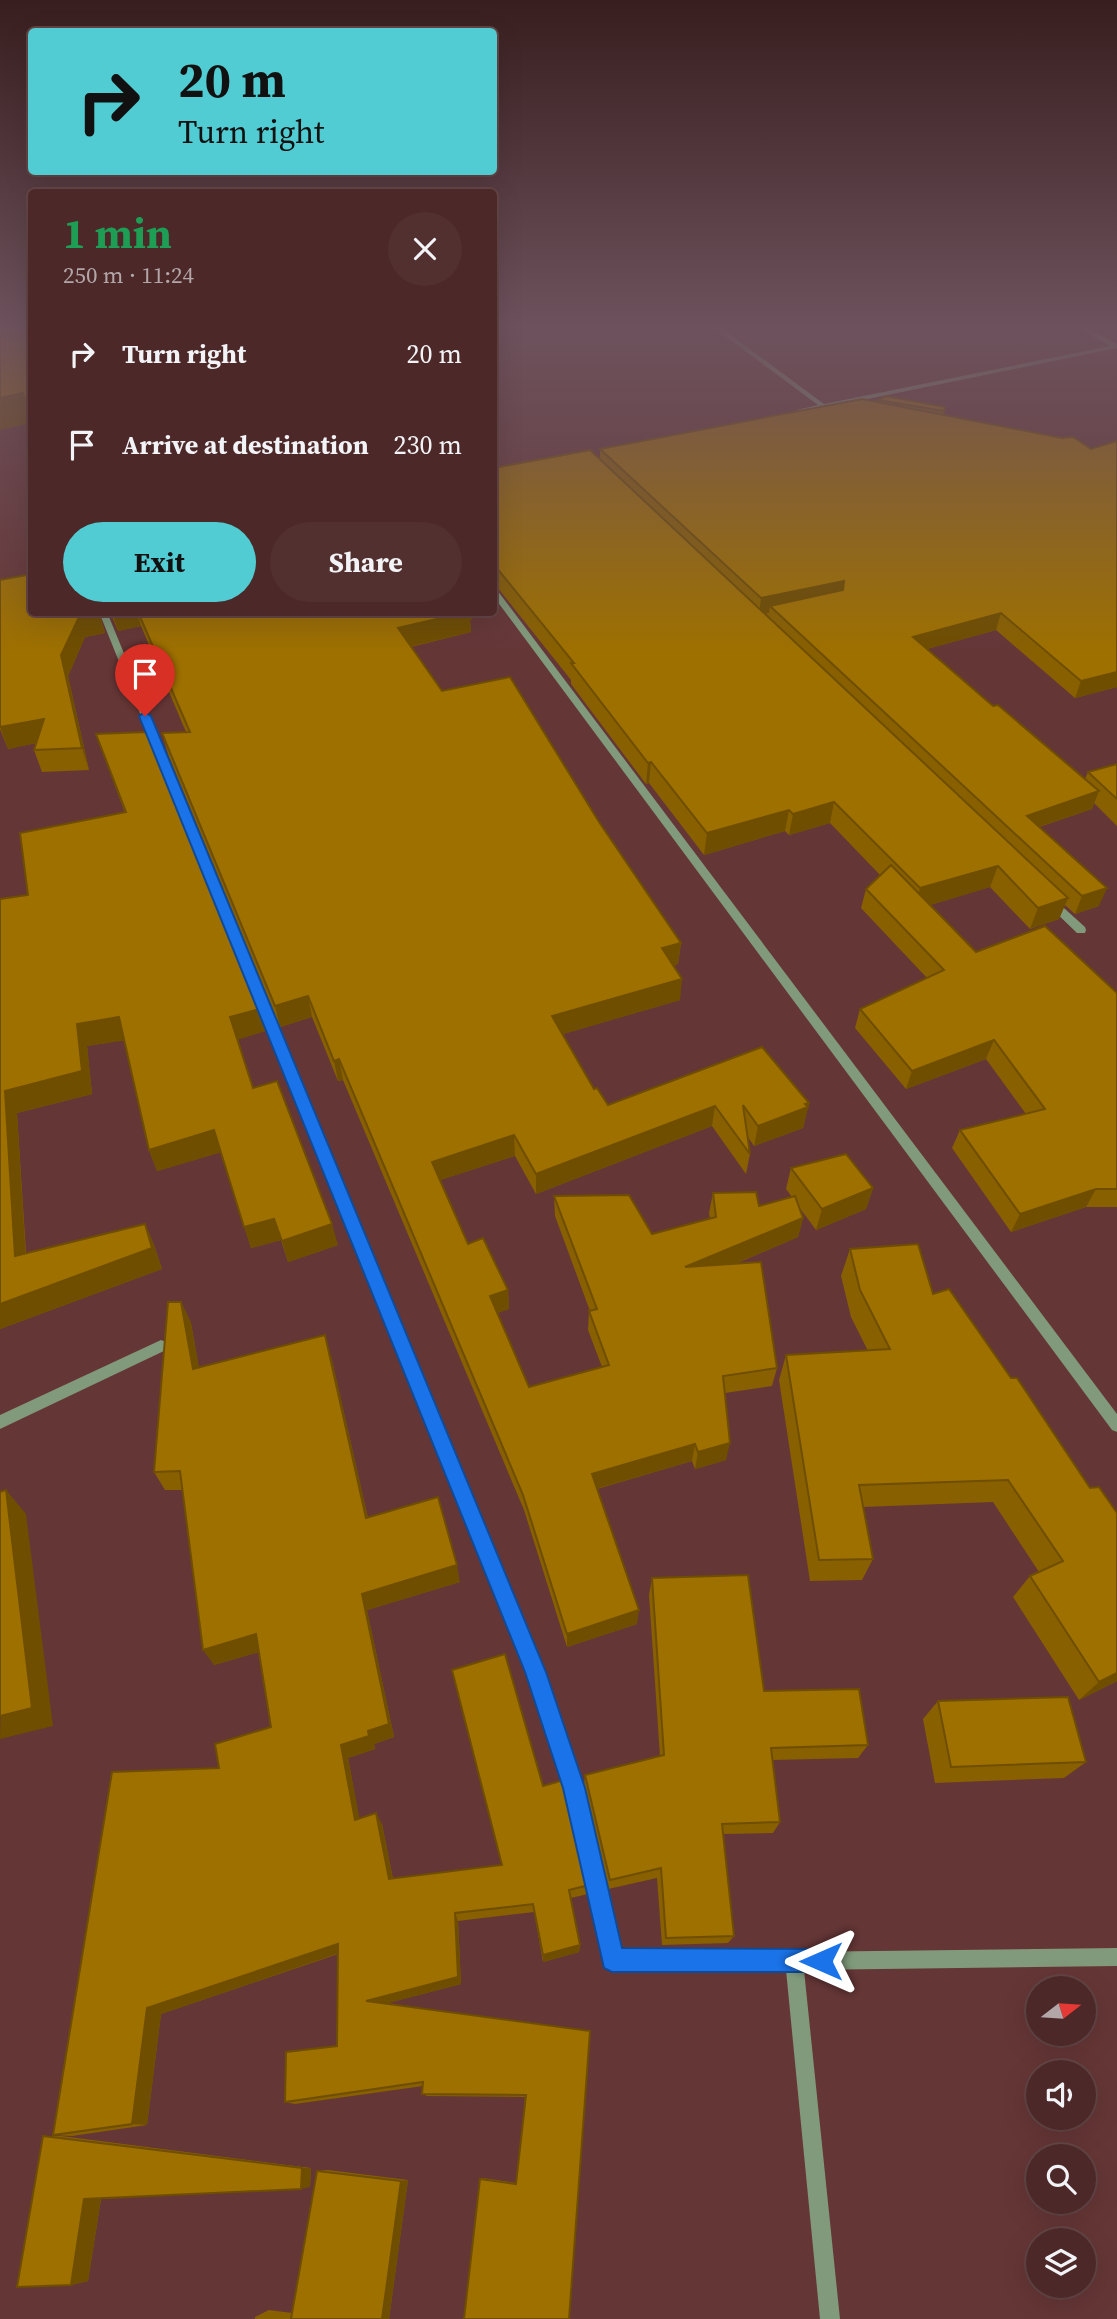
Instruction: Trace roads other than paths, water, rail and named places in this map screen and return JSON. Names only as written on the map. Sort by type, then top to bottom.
[{"type":"street","points":[[497,596],[1117,1425]]},
{"type":"street","points":[[105,616],[536,1672],[574,1788],[612,1960],[1117,1957]]},
{"type":"street","points":[[1042,893],[1081,930]]},
{"type":"street","points":[[0,1422],[161,1346]]},
{"type":"street","points":[[794,1961],[830,2319]]}]
